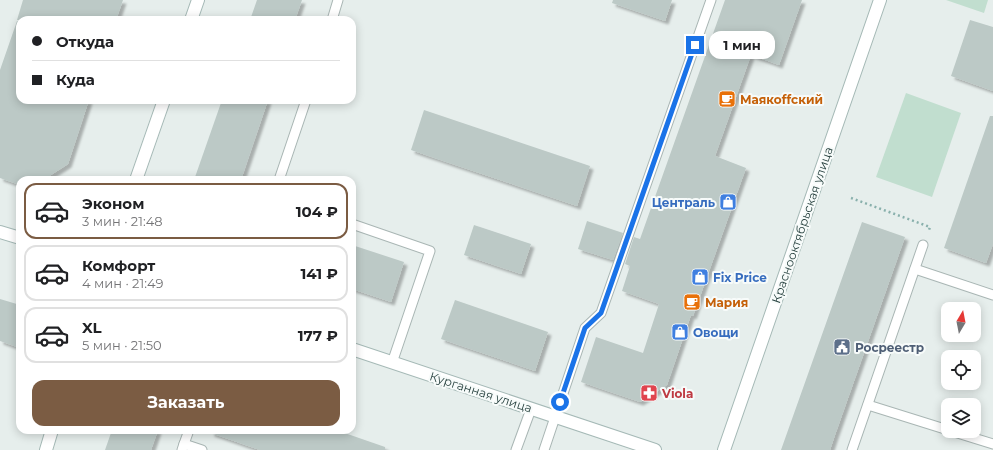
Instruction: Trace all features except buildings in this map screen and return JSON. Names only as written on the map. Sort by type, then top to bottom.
[{"type":"street","points":[[192,16],[198,0]]},
{"type":"street","name":"Краснооктябрьская улица","points":[[724,450],[880,0]]},
{"type":"street","points":[[137,176],[163,104]]},
{"type":"street","points":[[0,232],[16,237]]},
{"type":"street","name":"Курганная улица","points":[[356,350],[655,450]]},
{"type":"street","points":[[46,450],[51,434]]},
{"type":"lane","points":[[333,16],[338,0]]},
{"type":"lane","points":[[544,450],[585,328],[601,313],[711,0]]},
{"type":"lane","points":[[281,176],[305,104]]},
{"type":"lane","points":[[356,225],[430,251],[392,363]]},
{"type":"lane","points":[[852,450],[923,245]]},
{"type":"lane","points":[[915,269],[993,296]]},
{"type":"lane","points":[[868,404],[941,428]]},
{"type":"lane","points":[[516,450],[531,409]]},
{"type":"lane","points":[[188,434],[183,447],[202,450]]},
{"type":"lane","points":[[974,438],[993,444]]},
{"type":"path","points":[[851,198],[930,227],[923,245]]},
{"type":"green space","points":[[946,0],[988,0],[984,13]]},
{"type":"green space","points":[[906,93],[961,113],[932,197],[876,177]]},
{"type":"place","name":"Маякоffский","points":[[727,99]]},
{"type":"place","name":"Централь","points":[[728,202]]},
{"type":"place","name":"Fix Price","points":[[700,277]]},
{"type":"place","name":"Мария","points":[[692,302]]},
{"type":"place","name":"Овощи","points":[[680,332]]},
{"type":"place","name":"Росреестр","points":[[842,347]]},
{"type":"place","name":"Viola","points":[[649,393]]},
{"type":"route","points":[[560,402],[585,328],[601,313],[695,45]]}]
